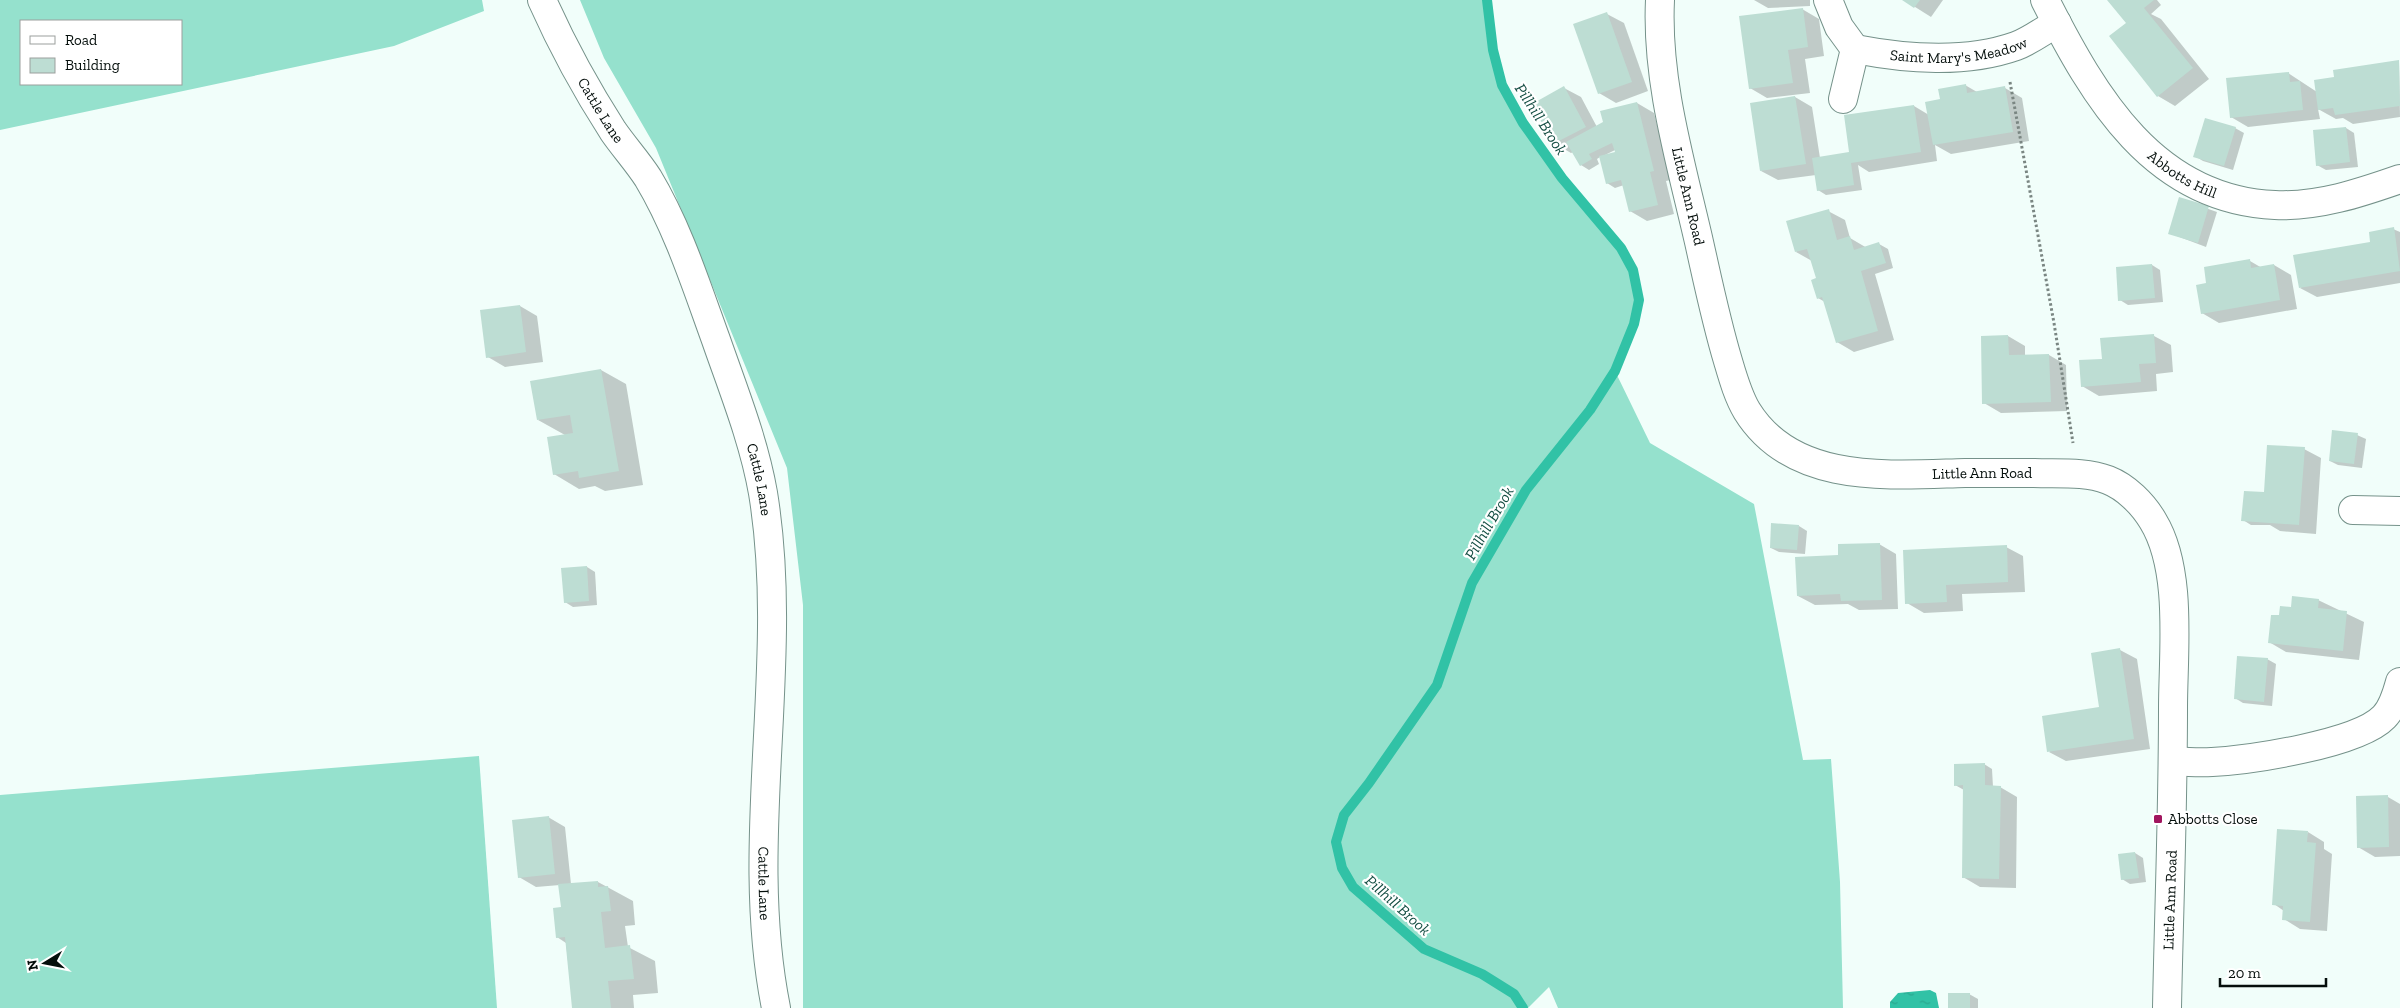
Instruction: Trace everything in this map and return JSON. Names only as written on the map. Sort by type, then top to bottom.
[{"type":"street","name":"Cattle Lane","points":[[542,0],[570,59],[589,92],[614,132],[647,178],[666,214],[687,261],[720,353],[753,450],[759,475],[768,536],[771,605],[764,847],[764,929],[766,958],[776,1008]]},
{"type":"street","name":"Little Ann Road","points":[[1660,0],[1660,30],[1665,84],[1718,326],[1741,400],[1762,430],[1776,444],[1794,456],[1832,468],[1903,475],[2078,474],[2108,480],[2126,490],[2153,521],[2163,542],[2169,566],[2173,602],[2173,761],[2167,1008]]},
{"type":"street","points":[[1828,0],[1839,27],[1855,49],[1843,99]]},
{"type":"street","name":"Saint Mary's Meadow","points":[[1855,49],[1898,58],[1957,57],[2003,49],[2018,46],[2051,12]]},
{"type":"street","name":"Abbotts Hill","points":[[2051,12],[2090,82],[2120,123],[2154,159],[2197,187],[2234,199],[2274,205],[2328,200],[2363,192],[2400,179]]},
{"type":"street","points":[[2353,510],[2400,511]]},
{"type":"street","points":[[2173,761],[2211,762],[2255,758],[2334,740],[2363,730],[2384,717],[2396,697],[2400,682]]},
{"type":"path","points":[[2003,49],[2052,313],[2078,474]]},
{"type":"shaded area","points":[[0,0],[482,0],[484,11],[394,46],[0,130]]},
{"type":"shaded area","points":[[580,0],[1487,0],[1496,66],[1515,111],[1563,179],[1611,233],[1630,264],[1636,281],[1639,307],[1634,326],[1615,371],[1650,443],[1754,504],[1803,760],[1831,759],[1840,882],[1843,1008],[1558,1008],[1549,987],[1528,1008],[803,1008],[803,605],[787,468],[656,148],[604,58]]},
{"type":"shaded area","points":[[479,756],[497,1008],[0,1008],[0,795]]},
{"type":"water","points":[[1930,990],[1936,993],[1939,1008],[1890,1008],[1890,1002],[1898,993]]},
{"type":"building","points":[[1902,0],[1920,0],[1914,8]]},
{"type":"building","points":[[2107,0],[2154,0],[2144,8],[2193,68],[2157,97],[2109,36],[2126,23]]},
{"type":"building","points":[[1803,8],[1808,47],[1788,50],[1793,83],[1749,89],[1739,16]]},
{"type":"building","points":[[1607,12],[1632,82],[1598,94],[1573,24]]},
{"type":"building","points":[[2399,60],[2400,106],[2335,115],[2333,108],[2318,110],[2314,80],[2334,77],[2333,70]]},
{"type":"building","points":[[2289,72],[2290,82],[2300,81],[2303,110],[2230,118],[2226,78]]},
{"type":"building","points":[[1966,84],[1967,93],[2005,86],[2013,132],[1933,145],[1925,102],[1940,99],[1938,89]]},
{"type":"building","points":[[1564,86],[1586,127],[1553,144],[1532,104]]},
{"type":"building","points":[[1795,96],[1806,164],[1760,171],[1750,103]]},
{"type":"building","points":[[1637,102],[1654,171],[1650,172],[1658,205],[1629,212],[1621,180],[1606,184],[1599,156],[1615,152],[1612,143],[1589,154],[1592,159],[1580,166],[1566,142],[1603,122],[1600,111]]},
{"type":"building","points":[[1914,105],[1921,152],[1851,163],[1854,185],[1817,191],[1812,158],[1849,152],[1844,115]]},
{"type":"building","points":[[2205,118],[2236,127],[2224,166],[2193,157]]},
{"type":"building","points":[[2346,127],[2350,162],[2316,166],[2313,130]]},
{"type":"building","points":[[2179,197],[2209,206],[2198,243],[2168,234]]},
{"type":"building","points":[[1829,209],[1837,240],[1850,236],[1854,250],[1879,242],[1886,263],[1861,271],[1878,331],[1836,343],[1822,297],[1817,299],[1811,280],[1816,278],[1807,249],[1795,252],[1786,221]]},
{"type":"building","points":[[2394,227],[2400,271],[2299,288],[2293,255],[2370,242],[2369,232]]},
{"type":"building","points":[[2250,259],[2251,268],[2274,264],[2280,300],[2201,314],[2196,285],[2206,283],[2204,267]]},
{"type":"building","points":[[2152,264],[2155,298],[2118,301],[2116,267]]},
{"type":"building","points":[[520,305],[526,352],[486,358],[480,310]]},
{"type":"building","points":[[2154,334],[2156,363],[2139,364],[2141,382],[2081,387],[2079,360],[2102,359],[2100,338]]},
{"type":"building","points":[[2008,335],[2009,355],[2049,354],[2051,402],[1982,404],[1981,336]]},
{"type":"building","points":[[601,369],[619,471],[579,478],[578,471],[553,475],[547,437],[573,433],[570,415],[537,420],[530,381]]},
{"type":"building","points":[[2332,430],[2358,433],[2354,464],[2329,461]]},
{"type":"building","points":[[2267,445],[2305,447],[2299,525],[2241,521],[2244,491],[2264,492]]},
{"type":"building","points":[[1771,523],[1799,525],[1797,550],[1770,548]]},
{"type":"building","points":[[1880,543],[1882,600],[1841,601],[1840,594],[1797,596],[1795,557],[1838,555],[1838,544]]},
{"type":"building","points":[[2007,545],[2008,582],[1946,585],[1947,602],[1905,604],[1903,550]]},
{"type":"building","points":[[587,566],[589,601],[564,603],[561,568]]},
{"type":"building","points":[[2292,596],[2319,599],[2318,608],[2347,611],[2343,651],[2268,643],[2271,615],[2279,615],[2280,606],[2291,607]]},
{"type":"building","points":[[2120,648],[2134,739],[2047,752],[2042,716],[2099,707],[2091,653]]},
{"type":"building","points":[[2237,656],[2268,658],[2264,702],[2234,699]]},
{"type":"building","points":[[1985,763],[1985,785],[2001,786],[1999,879],[1962,878],[1963,785],[1954,786],[1954,764]]},
{"type":"building","points":[[2388,795],[2389,847],[2357,848],[2356,796]]},
{"type":"building","points":[[549,816],[555,874],[518,878],[512,820]]},
{"type":"building","points":[[2277,829],[2308,831],[2307,842],[2316,843],[2310,922],[2282,920],[2283,906],[2272,905]]},
{"type":"building","points":[[2135,852],[2139,878],[2121,880],[2118,854]]},
{"type":"building","points":[[598,881],[598,887],[608,886],[611,911],[601,912],[605,948],[630,945],[634,979],[608,981],[611,1008],[572,1008],[565,937],[556,938],[553,908],[561,907],[558,884]]},
{"type":"building","points":[[1948,993],[1970,993],[1970,1008],[1948,1008]]},
{"type":"waterway","name":"Pillhill Brook","points":[[1487,0],[1493,50],[1502,85],[1523,123],[1562,178],[1621,248],[1633,270],[1639,300],[1634,324],[1615,371],[1590,410],[1526,490],[1472,583],[1437,685],[1369,783],[1344,815],[1336,842],[1342,868],[1353,887],[1424,949],[1482,974],[1514,994],[1523,1008]]},
{"type":"place","name":"Abbotts Close","points":[[2158,819]]}]
